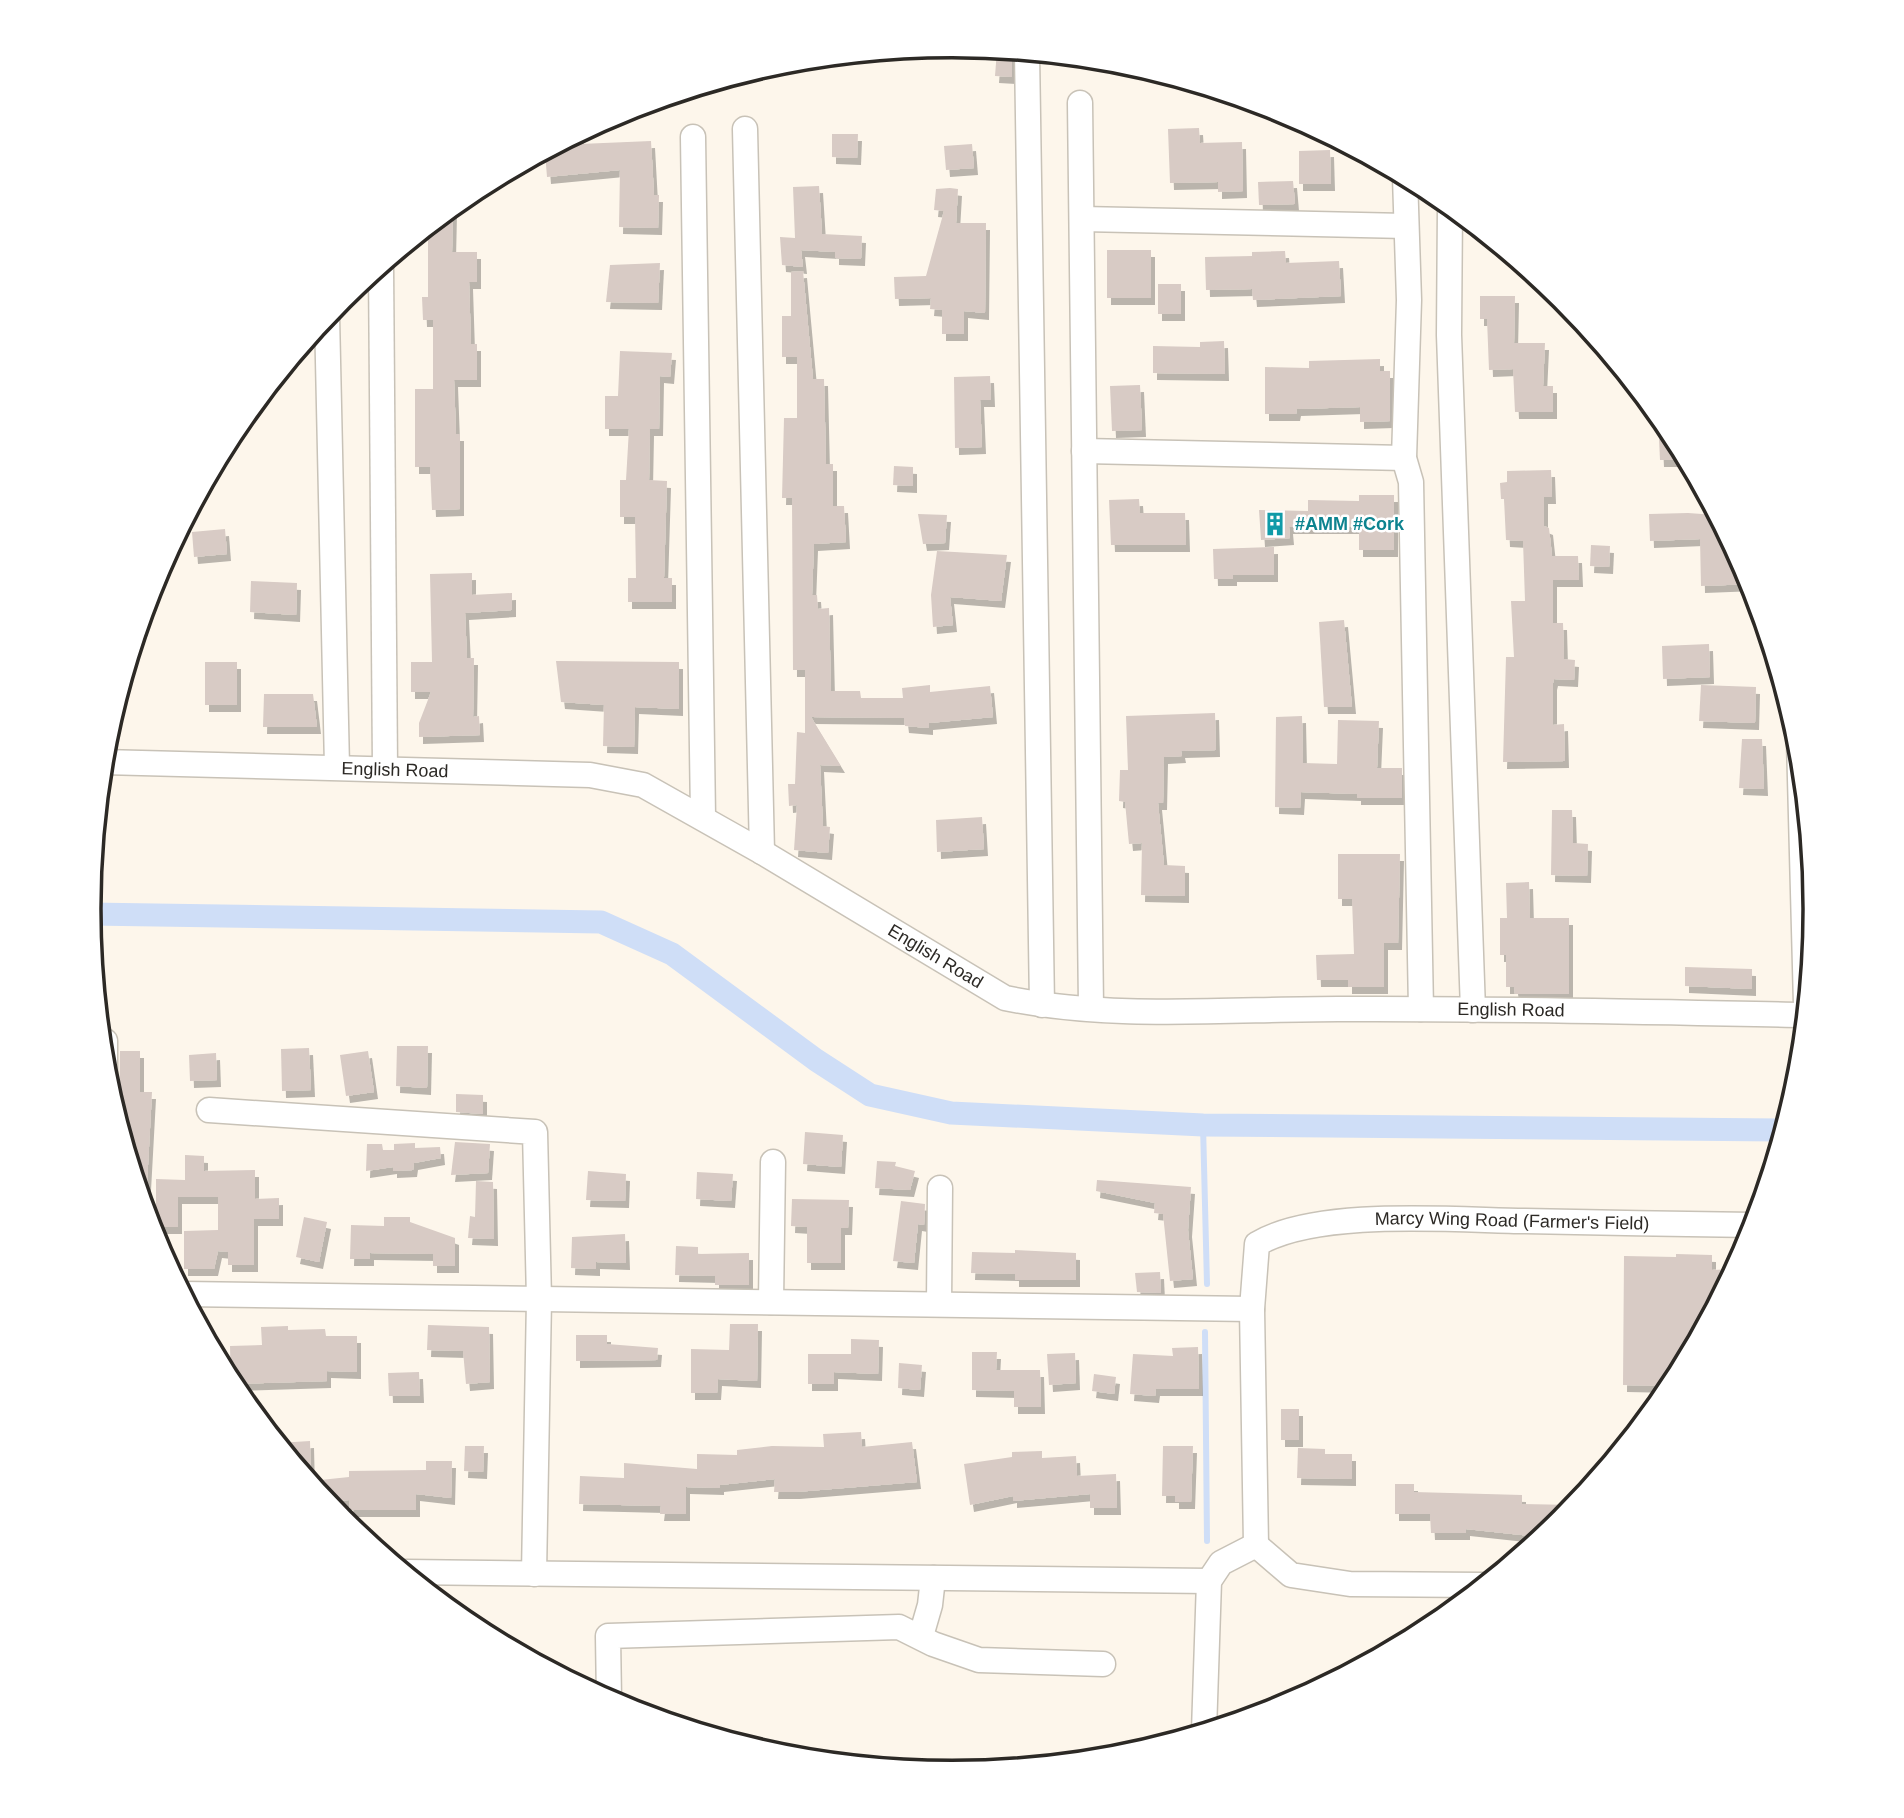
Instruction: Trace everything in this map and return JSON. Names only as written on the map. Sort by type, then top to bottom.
[{"type":"street","points":[[1027,62],[1042,1005]]},
{"type":"street","points":[[1080,103],[1091,1007]]},
{"type":"street","points":[[745,129],[762,852]]},
{"type":"street","points":[[693,137],[703,817]]},
{"type":"street","points":[[1405,189],[1409,300],[1404,458],[1411,482],[1421,1009]]},
{"type":"street","points":[[1082,219],[1406,226]]},
{"type":"street","points":[[1450,219],[1449,335],[1473,1010]]},
{"type":"street","points":[[382,277],[385,768]]},
{"type":"street","points":[[327,331],[337,767]]},
{"type":"street","points":[[1084,451],[1404,458]]},
{"type":"street","name":"English Road","points":[[114,762],[590,775],[643,785],[703,817],[1005,998],[1042,1005],[1796,1015]]},
{"type":"street","points":[[209,1110],[535,1132],[539,1299],[534,1574]]},
{"type":"street","points":[[771,1302],[773,1163]]},
{"type":"street","points":[[939,1304],[940,1188]]},
{"type":"street","name":"Marcy Wing Road (Farmer's Field)","points":[[1252,1309],[1257,1244],[1273,1234],[1300,1226],[1328,1222],[1439,1219],[1742,1225]]},
{"type":"street","points":[[194,1294],[1252,1309],[1256,1545],[1291,1575],[1350,1584],[1469,1585]]},
{"type":"street","points":[[1204,1721],[1209,1581],[1221,1563],[1256,1545]]},
{"type":"street","points":[[420,1572],[1209,1581]]},
{"type":"street","points":[[921,1636],[930,1605],[933,1578]]},
{"type":"street","points":[[609,1687],[608,1636],[899,1627],[933,1644],[979,1660],[1103,1664]]},
{"type":"building","points":[[996,60],[1012,60],[1012,77],[995,76]]},
{"type":"building","points":[[1199,128],[1200,143],[1242,142],[1243,191],[1218,192],[1218,182],[1170,183],[1168,129]]},
{"type":"building","points":[[832,134],[858,134],[857,158],[832,157]]},
{"type":"building","points":[[651,141],[654,195],[659,195],[658,228],[619,227],[620,170],[547,177],[546,162],[580,144]]},
{"type":"building","points":[[972,144],[974,168],[946,170],[944,146]]},
{"type":"building","points":[[1330,150],[1331,184],[1299,184],[1299,151]]},
{"type":"building","points":[[1293,181],[1295,204],[1259,205],[1258,182]]},
{"type":"building","points":[[819,186],[822,234],[862,236],[861,259],[835,258],[835,252],[801,250],[803,267],[782,265],[780,237],[795,238],[793,187]]},
{"type":"building","points":[[936,189],[958,189],[956,223],[986,223],[985,313],[964,311],[964,334],[942,334],[942,310],[930,309],[931,298],[895,299],[894,277],[926,276],[944,211],[934,210]]},
{"type":"building","points":[[453,220],[452,252],[477,252],[477,282],[469,282],[471,344],[477,344],[477,380],[454,380],[456,434],[460,434],[460,509],[432,510],[430,467],[415,467],[415,389],[433,389],[433,320],[423,320],[422,297],[428,297],[428,239]]},
{"type":"building","points":[[1107,250],[1151,250],[1151,298],[1107,298]]},
{"type":"building","points":[[1285,251],[1286,263],[1339,261],[1341,296],[1253,300],[1252,289],[1206,290],[1205,257],[1252,256],[1252,252]]},
{"type":"building","points":[[660,263],[658,303],[606,302],[610,265]]},
{"type":"building","points":[[803,271],[813,379],[824,379],[826,464],[833,464],[833,506],[844,506],[846,542],[814,544],[812,595],[817,595],[818,609],[829,608],[831,691],[860,691],[861,698],[903,698],[902,688],[930,685],[930,692],[990,686],[993,717],[929,723],[929,728],[905,726],[904,718],[811,717],[841,766],[820,765],[823,826],[830,827],[828,853],[794,850],[797,805],[789,806],[788,784],[795,784],[797,732],[805,733],[805,670],[793,670],[792,498],[782,498],[784,418],[797,418],[797,357],[782,357],[782,316],[791,316],[791,272]]},
{"type":"building","points":[[1158,284],[1181,284],[1181,314],[1158,314]]},
{"type":"building","points":[[1480,296],[1515,296],[1514,343],[1545,343],[1543,386],[1553,386],[1553,412],[1515,412],[1513,369],[1489,370],[1487,319],[1480,319]]},
{"type":"building","points":[[1224,341],[1225,374],[1153,373],[1153,346],[1200,347],[1200,342]]},
{"type":"building","points":[[620,351],[672,353],[670,377],[660,376],[659,429],[650,429],[649,480],[667,481],[664,578],[672,578],[672,602],[628,602],[628,578],[636,578],[635,517],[620,517],[620,480],[626,480],[629,429],[605,429],[605,396],[618,396]]},
{"type":"building","points":[[1380,359],[1380,371],[1390,371],[1390,421],[1360,422],[1360,407],[1297,409],[1296,414],[1265,414],[1265,367],[1309,368],[1309,361]]},
{"type":"building","points":[[990,376],[991,400],[980,400],[982,447],[955,448],[954,377]]},
{"type":"building","points":[[1140,385],[1142,430],[1112,431],[1110,386]]},
{"type":"building","points":[[1659,439],[1662,439],[1675,460],[1660,460]]},
{"type":"building","points":[[894,466],[913,467],[913,486],[893,485]]},
{"type":"building","points":[[1551,470],[1552,497],[1544,497],[1544,526],[1549,528],[1552,556],[1578,556],[1579,580],[1553,580],[1553,623],[1563,623],[1564,659],[1575,660],[1574,680],[1554,679],[1553,683],[1553,725],[1564,724],[1565,761],[1503,762],[1506,657],[1514,657],[1511,601],[1525,601],[1523,541],[1506,540],[1504,499],[1501,499],[1500,483],[1507,482],[1507,471]]},
{"type":"building","points":[[1359,495],[1394,495],[1394,550],[1359,550],[1359,527],[1289,527],[1290,538],[1261,540],[1259,510],[1308,511],[1308,500],[1359,501]]},
{"type":"building","points":[[1139,499],[1140,513],[1185,513],[1186,545],[1111,545],[1109,500]]},
{"type":"building","points":[[918,514],[947,515],[945,543],[923,544]]},
{"type":"building","points":[[1649,514],[1705,514],[1739,585],[1701,586],[1700,539],[1650,541]]},
{"type":"building","points":[[225,529],[227,554],[194,557],[192,532]]},
{"type":"building","points":[[1591,545],[1610,546],[1609,567],[1590,566]]},
{"type":"building","points":[[1274,547],[1274,575],[1233,575],[1233,579],[1214,579],[1213,549]]},
{"type":"building","points":[[937,551],[1007,555],[1001,601],[950,597],[953,625],[933,627],[931,595]]},
{"type":"building","points":[[472,573],[472,595],[512,593],[512,610],[465,613],[467,658],[474,658],[473,717],[479,716],[480,735],[419,737],[419,723],[431,692],[411,692],[411,662],[432,662],[430,574]]},
{"type":"building","points":[[251,581],[297,583],[296,615],[250,612]]},
{"type":"building","points":[[1344,620],[1352,707],[1324,707],[1319,622]]},
{"type":"building","points":[[1709,644],[1710,677],[1663,679],[1662,646]]},
{"type":"building","points":[[556,661],[679,662],[679,709],[635,707],[634,747],[603,746],[604,705],[561,702]]},
{"type":"building","points":[[205,662],[237,662],[237,705],[205,705]]},
{"type":"building","points":[[1701,685],[1756,687],[1755,723],[1699,721]]},
{"type":"building","points":[[264,694],[313,694],[317,727],[263,727]]},
{"type":"building","points":[[1215,713],[1216,750],[1181,751],[1182,756],[1164,757],[1163,803],[1158,803],[1164,865],[1185,866],[1185,896],[1141,895],[1142,843],[1129,844],[1125,802],[1119,801],[1120,770],[1128,770],[1126,716]]},
{"type":"building","points":[[1302,716],[1303,763],[1337,764],[1338,720],[1379,721],[1377,768],[1402,768],[1402,798],[1357,798],[1357,794],[1301,792],[1300,808],[1275,807],[1276,717]]},
{"type":"building","points":[[1742,739],[1762,739],[1764,789],[1739,788]]},
{"type":"building","points":[[1552,810],[1572,810],[1573,843],[1588,844],[1587,876],[1551,875]]},
{"type":"building","points":[[982,817],[984,849],[937,852],[936,820]]},
{"type":"building","points":[[1338,854],[1400,854],[1398,943],[1384,943],[1384,987],[1348,987],[1348,980],[1317,980],[1316,955],[1354,954],[1352,899],[1338,899]]},
{"type":"building","points":[[1529,882],[1530,918],[1569,918],[1569,994],[1515,994],[1514,987],[1506,987],[1506,955],[1500,955],[1500,918],[1507,918],[1506,883]]},
{"type":"building","points":[[1685,967],[1752,969],[1752,989],[1685,986]]},
{"type":"building","points":[[397,1046],[428,1046],[427,1088],[396,1086]]},
{"type":"building","points":[[309,1048],[311,1090],[282,1091],[281,1049]]},
{"type":"building","points":[[120,1051],[140,1051],[140,1092],[152,1092],[147,1185],[130,1129],[120,1085]]},
{"type":"building","points":[[368,1051],[374,1092],[346,1096],[340,1055]]},
{"type":"building","points":[[216,1053],[217,1080],[190,1081],[189,1055]]},
{"type":"building","points":[[456,1094],[483,1095],[483,1114],[456,1112]]},
{"type":"building","points":[[805,1132],[843,1135],[841,1167],[803,1164]]},
{"type":"building","points":[[455,1142],[490,1144],[488,1173],[451,1175]]},
{"type":"building","points":[[415,1143],[415,1148],[440,1147],[441,1158],[414,1163],[413,1170],[393,1171],[393,1167],[366,1171],[367,1144],[382,1144],[383,1150],[394,1150],[394,1144]]},
{"type":"building","points":[[185,1155],[204,1156],[204,1171],[255,1170],[255,1199],[279,1198],[279,1219],[254,1219],[254,1265],[228,1265],[228,1252],[218,1251],[214,1269],[184,1269],[184,1231],[218,1230],[218,1197],[178,1197],[178,1227],[163,1227],[156,1209],[156,1179],[185,1180]]},
{"type":"building","points":[[877,1161],[896,1162],[895,1166],[915,1171],[910,1190],[875,1188]]},
{"type":"building","points":[[588,1171],[626,1174],[625,1201],[586,1200]]},
{"type":"building","points":[[697,1172],[733,1174],[731,1201],[696,1199]]},
{"type":"building","points":[[1097,1180],[1191,1187],[1188,1230],[1193,1279],[1170,1281],[1163,1214],[1154,1213],[1155,1203],[1096,1191]]},
{"type":"building","points":[[476,1181],[493,1182],[494,1239],[468,1238],[470,1216],[475,1217]]},
{"type":"building","points":[[792,1199],[849,1200],[848,1228],[841,1228],[841,1263],[807,1263],[807,1227],[791,1226]]},
{"type":"building","points":[[901,1201],[925,1204],[924,1225],[918,1224],[914,1263],[893,1261]]},
{"type":"building","points":[[304,1217],[327,1222],[319,1262],[296,1257]]},
{"type":"building","points":[[384,1217],[410,1217],[410,1222],[455,1238],[455,1266],[433,1266],[433,1254],[370,1253],[370,1259],[350,1259],[351,1225],[384,1226]]},
{"type":"building","points":[[625,1234],[626,1263],[596,1262],[596,1269],[571,1268],[572,1237]]},
{"type":"building","points":[[676,1246],[698,1247],[698,1254],[749,1253],[749,1285],[715,1285],[715,1276],[675,1275]]},
{"type":"building","points":[[1015,1250],[1076,1253],[1076,1280],[1015,1280],[1015,1274],[971,1273],[972,1252],[1015,1253]]},
{"type":"building","points":[[1676,1254],[1712,1255],[1712,1270],[1722,1270],[1689,1335],[1657,1386],[1623,1385],[1624,1256],[1676,1257]]},
{"type":"building","points":[[1160,1272],[1161,1293],[1137,1292],[1135,1273]]},
{"type":"building","points":[[730,1324],[758,1324],[757,1381],[718,1379],[717,1393],[691,1393],[691,1349],[729,1350]]},
{"type":"building","points":[[428,1325],[489,1327],[490,1382],[466,1384],[463,1351],[427,1350]]},
{"type":"building","points":[[288,1326],[288,1330],[325,1329],[326,1336],[357,1336],[357,1372],[327,1371],[327,1381],[245,1384],[230,1360],[230,1346],[262,1345],[261,1327]]},
{"type":"building","points":[[576,1335],[607,1335],[607,1344],[658,1348],[657,1360],[576,1361]]},
{"type":"building","points":[[851,1339],[879,1340],[878,1374],[834,1372],[834,1384],[808,1384],[808,1354],[851,1354]]},
{"type":"building","points":[[1198,1347],[1199,1389],[1156,1389],[1155,1396],[1130,1394],[1133,1354],[1173,1356],[1172,1348]]},
{"type":"building","points":[[972,1352],[997,1352],[996,1370],[1040,1370],[1041,1407],[1014,1407],[1014,1391],[972,1390]]},
{"type":"building","points":[[1075,1353],[1076,1383],[1049,1385],[1047,1354]]},
{"type":"building","points":[[899,1363],[922,1365],[920,1390],[898,1388]]},
{"type":"building","points":[[419,1372],[420,1396],[389,1396],[388,1373]]},
{"type":"building","points":[[1094,1374],[1116,1377],[1114,1394],[1092,1391]]},
{"type":"building","points":[[1281,1409],[1299,1409],[1299,1440],[1281,1440]]},
{"type":"building","points":[[861,1432],[862,1447],[912,1442],[917,1482],[796,1492],[774,1492],[775,1479],[720,1485],[720,1488],[686,1487],[686,1514],[660,1514],[661,1506],[579,1504],[580,1476],[624,1478],[624,1463],[697,1469],[697,1454],[737,1455],[737,1450],[772,1446],[824,1447],[823,1434]]},
{"type":"building","points":[[310,1441],[311,1468],[289,1442]]},
{"type":"building","points":[[465,1446],[484,1446],[483,1472],[464,1471]]},
{"type":"building","points":[[1163,1446],[1193,1446],[1191,1502],[1175,1502],[1175,1496],[1162,1496]]},
{"type":"building","points":[[1298,1448],[1325,1449],[1325,1454],[1352,1454],[1352,1479],[1297,1478]]},
{"type":"building","points":[[1042,1451],[1042,1458],[1076,1456],[1077,1476],[1116,1474],[1117,1508],[1090,1508],[1090,1494],[1013,1501],[1013,1496],[970,1505],[964,1464],[1012,1457],[1012,1452]]},
{"type":"building","points":[[426,1461],[452,1461],[451,1498],[416,1494],[416,1510],[350,1510],[349,1500],[341,1501],[321,1480],[349,1477],[349,1471],[426,1470]]},
{"type":"building","points":[[1395,1484],[1414,1484],[1414,1492],[1522,1495],[1522,1504],[1560,1505],[1528,1536],[1466,1529],[1466,1533],[1431,1533],[1430,1514],[1395,1514]]},
{"type":"waterway","points":[[101,914],[601,922],[672,954],[816,1060],[870,1095],[951,1113],[1203,1125],[1774,1130]]},
{"type":"waterway","points":[[1203,1125],[1207,1284]]},
{"type":"waterway","points":[[1205,1332],[1207,1541]]},
{"type":"place","name":"#AMM #Cork","points":[[1275,524]]}]
